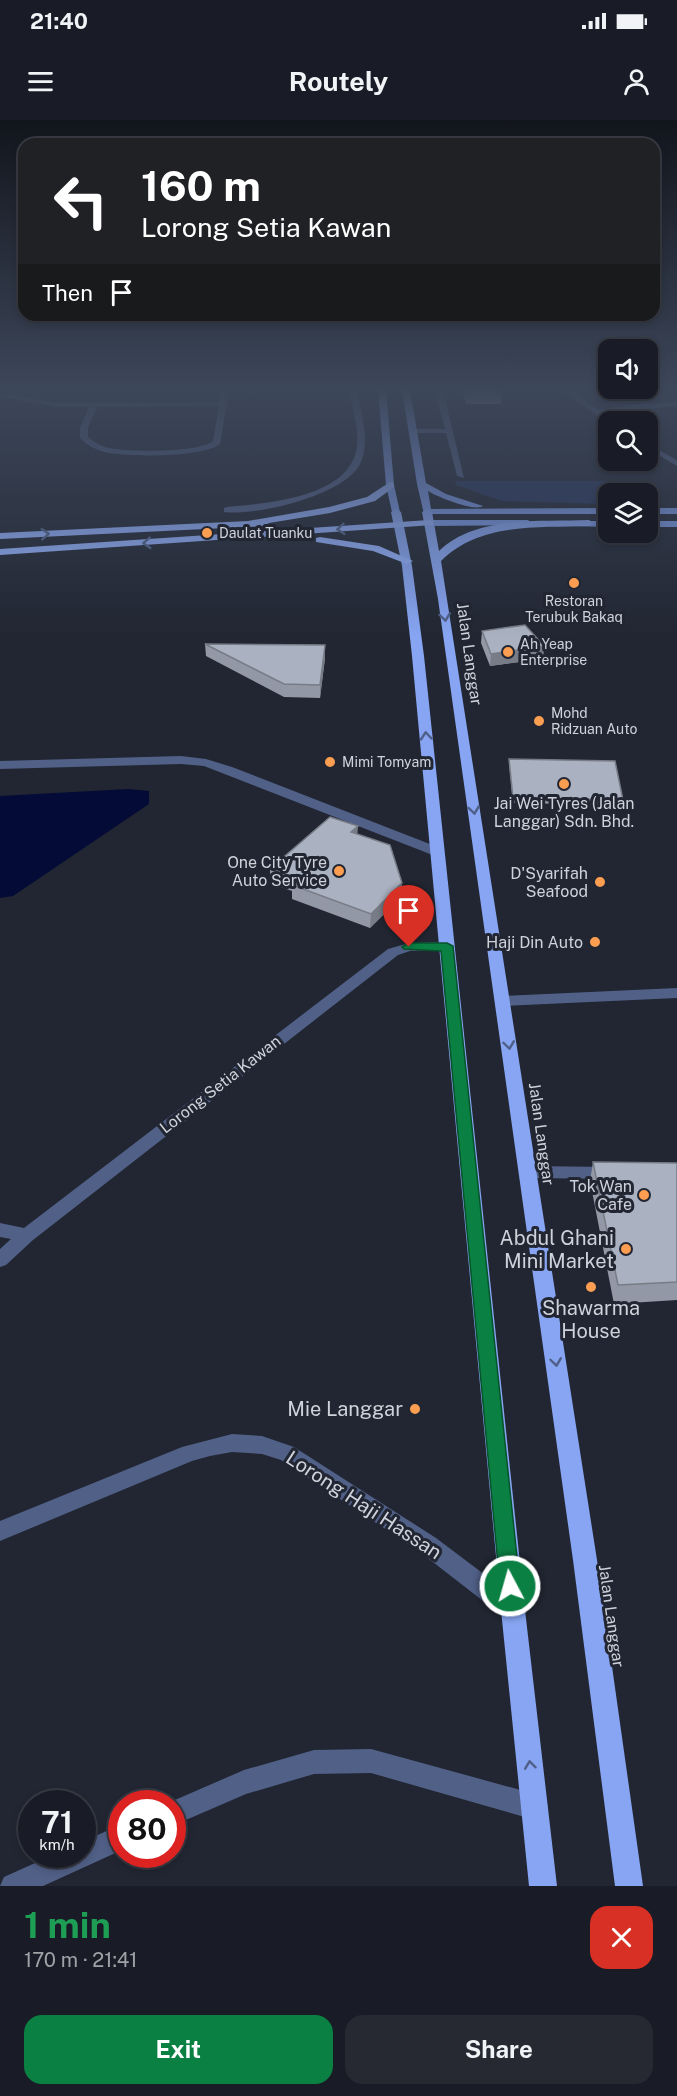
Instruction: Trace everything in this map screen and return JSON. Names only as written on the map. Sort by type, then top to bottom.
[{"type":"highway","points":[[241,524],[310,514],[371,499],[390,485]]},
{"type":"highway","points":[[0,536],[352,516]]},
{"type":"highway","points":[[0,552],[242,537],[409,516]]},
{"type":"highway","name":"Jalan Langgar","points":[[409,516],[436,560],[583,1548],[629,1886]]},
{"type":"highway","name":"Jalan Langgar","points":[[409,516],[407,561],[426,738],[435,851],[447,946],[513,1610],[543,1886]]},
{"type":"highway","points":[[436,560],[445,548],[480,531],[589,524]]},
{"type":"highway","points":[[242,537],[335,540],[375,548],[407,561]]},
{"type":"main road","name":"Jalan Langgar","points":[[389,472],[390,485],[409,516]]},
{"type":"main road","name":"Jalan Langgar","points":[[409,516],[421,484],[419,472]]},
{"type":"main road","points":[[421,484],[442,496],[482,507],[565,511]]},
{"type":"main road","points":[[409,516],[598,511]]},
{"type":"main road","points":[[658,511],[677,512]]},
{"type":"main road","points":[[409,516],[598,524]]},
{"type":"main road","points":[[658,524],[677,524]]},
{"type":"street","points":[[227,510],[302,498],[329,488],[348,472]]},
{"type":"street","points":[[0,765],[181,760],[206,763],[435,851]]},
{"type":"street","name":"Lorong Setia Kawan","points":[[0,1260],[27,1235],[393,952],[409,947],[447,946]]},
{"type":"street","points":[[502,1001],[677,993]]},
{"type":"street","points":[[528,1172],[631,1173]]},
{"type":"street","points":[[0,1230],[27,1235]]},
{"type":"street","name":"Lorong Haji Hassan","points":[[0,1531],[189,1453],[232,1443],[262,1445],[287,1453],[428,1545],[513,1610]]},
{"type":"street","points":[[186,1808],[244,1782],[314,1762],[371,1761],[535,1807]]},
{"type":"street","points":[[13,1886],[108,1843]]},
{"type":"shaded area","points":[[455,481],[617,481],[618,483],[598,483],[598,504],[502,501],[456,485]]},
{"type":"shaded area","points":[[128,789],[149,791],[149,804],[13,896],[0,898],[0,796]]},
{"type":"building","points":[[525,625],[544,646],[491,654],[482,631]]},
{"type":"building","points":[[205,644],[325,645],[320,685],[284,684]]},
{"type":"building","name":"Jai Wei Tyres (Jalan Langgar) Sdn. Bhd.","points":[[509,759],[615,761],[623,800],[513,798]]},
{"type":"building","name":"One City Tyre Auto Service","points":[[330,817],[358,826],[351,832],[390,845],[402,883],[371,914],[292,885],[299,879],[270,869]]},
{"type":"building","points":[[593,1162],[677,1163],[677,1282],[618,1285]]},
{"type":"place","name":"Daulat Tuanku","points":[[207,533]]},
{"type":"place","name":"Restoran Terubuk Bakaq","points":[[574,583]]},
{"type":"place","name":"Ah Yeap Enterprise","points":[[508,652]]},
{"type":"place","name":"Mohd Ridzuan Auto","points":[[539,721]]},
{"type":"place","name":"Mimi Tomyam","points":[[330,762]]},
{"type":"place","name":"Jai Wei Tyres (Jalan Langgar) Sdn. Bhd.","points":[[564,784]]},
{"type":"place","name":"One City Tyre Auto Service","points":[[339,871]]},
{"type":"place","name":"D'Syarifah Seafood","points":[[600,882]]},
{"type":"place","name":"Haji Din Auto","points":[[595,942]]},
{"type":"place","name":"Tok Wan Cafe","points":[[644,1195]]},
{"type":"place","name":"Abdul Ghani Mini Market","points":[[626,1249]]},
{"type":"place","name":"Shawarma House","points":[[591,1287]]},
{"type":"place","name":"Mie Langgar","points":[[415,1409]]},
{"type":"route","points":[[409,947],[447,946],[510,1586]]}]
